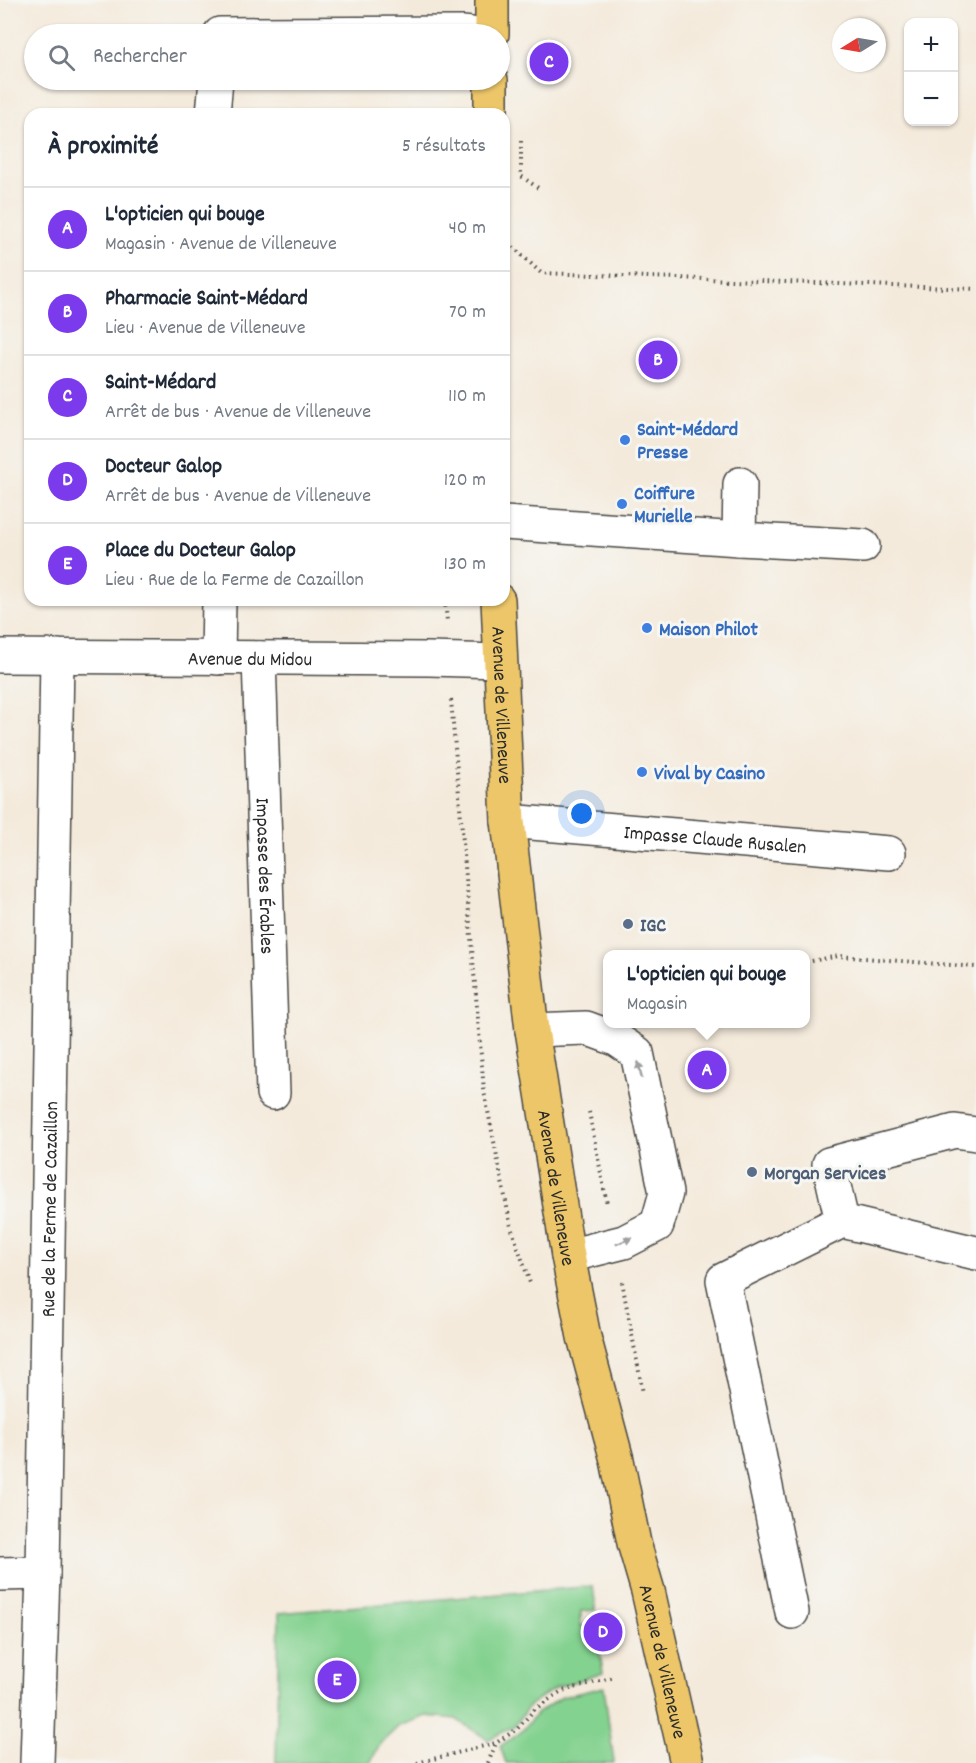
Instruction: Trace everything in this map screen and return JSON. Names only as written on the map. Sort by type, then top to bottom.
[{"type":"main road","points":[[492,0],[492,24]]},
{"type":"main road","points":[[491,90],[491,108]]},
{"type":"main road","name":"Avenue de Villeneuve","points":[[498,606],[508,821],[531,1030],[568,1256],[585,1337],[617,1460],[634,1543],[648,1591],[687,1763]]},
{"type":"street","points":[[214,108],[215,90]]},
{"type":"street","points":[[739,539],[740,484]]},
{"type":"street","points":[[510,523],[863,546]]},
{"type":"street","points":[[218,658],[219,606]]},
{"type":"street","name":"Avenue du Midou","points":[[0,656],[500,661]]},
{"type":"street","name":"Rue de la Ferme de Cazaillon","points":[[37,1763],[43,1573],[57,656]]},
{"type":"street","name":"Impasse des Érables","points":[[259,658],[273,1093]]},
{"type":"street","name":"Impasse Claude Rusalen","points":[[508,821],[889,853]]},
{"type":"street","points":[[531,1030],[586,1028],[616,1039],[637,1053],[666,1193],[657,1225],[624,1242],[568,1256]]},
{"type":"street","points":[[842,1221],[829,1164],[955,1131],[976,1134]]},
{"type":"street","points":[[792,1612],[723,1280],[842,1221],[976,1253]]},
{"type":"street","points":[[0,1574],[43,1573]]},
{"type":"path","points":[[513,247],[541,273],[976,289]]},
{"type":"path","points":[[446,606],[451,704],[484,1091],[511,1227],[532,1290]]},
{"type":"path","points":[[810,961],[839,956],[976,967]]},
{"type":"path","points":[[588,1108],[644,1396]]},
{"type":"path","points":[[417,1763],[496,1743],[517,1729],[535,1709],[562,1691],[615,1677]]},
{"type":"path","points":[[488,1763],[496,1743]]},
{"type":"green space","points":[[593,1586],[596,1610],[581,1611],[581,1626],[596,1626],[603,1673],[557,1687],[530,1705],[514,1726],[488,1740],[456,1719],[426,1716],[399,1726],[380,1744],[370,1763],[276,1763],[279,1613]]},
{"type":"green space","points":[[604,1687],[614,1763],[506,1763],[500,1746],[520,1733],[537,1713],[562,1697]]},
{"type":"place","name":"Saint-Médard","points":[[549,62]]},
{"type":"place","name":"Pharmacie Saint-Médard","points":[[658,360]]},
{"type":"place","name":"Saint-Médard Presse","points":[[625,440]]},
{"type":"place","name":"Coiffure Murielle","points":[[622,504]]},
{"type":"place","name":"Maison Philot","points":[[647,628]]},
{"type":"place","name":"Vival by Casino","points":[[642,772]]},
{"type":"place","name":"IGC","points":[[628,924]]},
{"type":"place","name":"L'opticien qui bouge","points":[[707,1070]]},
{"type":"place","name":"Morgan Services","points":[[752,1172]]},
{"type":"place","name":"Docteur Galop","points":[[603,1632]]},
{"type":"place","name":"Place du Docteur Galop","points":[[337,1680]]}]
